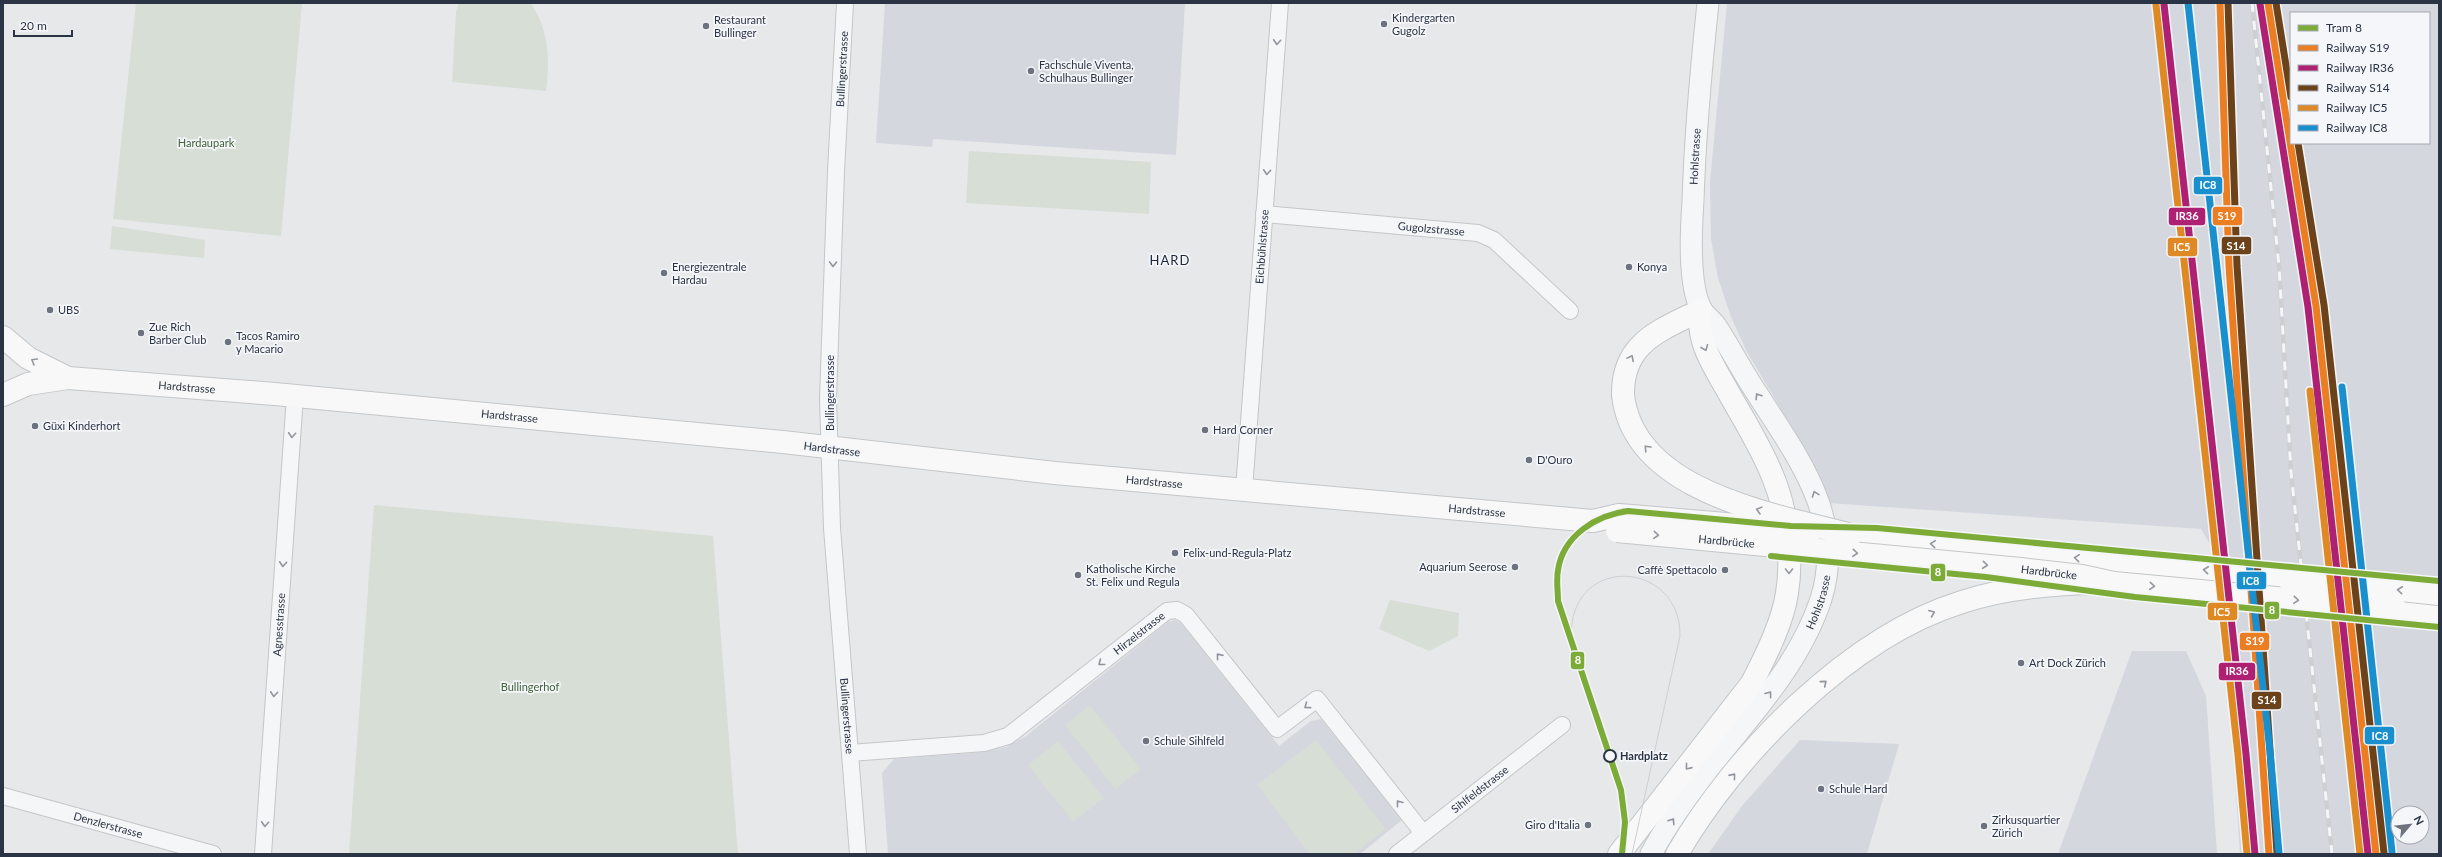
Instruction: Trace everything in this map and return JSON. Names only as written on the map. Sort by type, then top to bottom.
[{"type":"main road","name":"Hardbrücke","points":[[1701,310],[1655,334],[1638,346],[1628,364],[1623,384],[1623,395],[1627,417],[1640,440],[1656,458],[1680,476],[1713,494],[1738,504],[1850,535]]},
{"type":"main road","name":"Hohlstrasse","points":[[1619,854],[1730,714],[1752,683],[1764,660],[1787,594],[1788,552],[1779,492],[1764,457],[1702,342],[1700,324],[1701,310]]},
{"type":"main road","name":"Hardstrasse","points":[[3,337],[28,358],[68,378]]},
{"type":"main road","name":"Hardstrasse","points":[[3,395],[28,384],[68,378],[295,396],[783,442],[830,449],[1056,473],[1596,521]]},
{"type":"main road","name":"Hardbrücke","points":[[1596,521],[2082,576],[2114,583],[2439,614]]},
{"type":"main road","name":"Hardbrücke","points":[[1618,523],[1850,535],[2439,594]]},
{"type":"main road","name":"Hardbrücke","points":[[1677,854],[1709,807],[1746,759],[1792,712],[1841,668],[1884,638],[1918,619],[1962,602],[2024,588],[2114,583]]},
{"type":"street","name":"Bullingerstrasse","points":[[845,3],[829,383],[830,449],[832,528],[858,854]]},
{"type":"street","name":"Eichbühlstrasse","points":[[1244,490],[1280,3]]},
{"type":"street","name":"Hohlstrasse","points":[[1651,854],[1683,803],[1785,671],[1810,626],[1820,601],[1827,567],[1826,539],[1821,512],[1804,468],[1793,447],[1742,371],[1717,327],[1701,310],[1694,277],[1691,244],[1694,164],[1708,3]]},
{"type":"street","name":"Gugolzstrasse","points":[[1264,214],[1478,233],[1494,240],[1570,311]]},
{"type":"street","name":"Agnesstrasse","points":[[263,854],[295,396]]},
{"type":"street","name":"Hirzelstrasse","points":[[850,753],[984,743],[1003,738],[1019,728],[1167,611],[1177,610],[1186,615],[1277,729],[1317,699],[1423,833]]},
{"type":"street","name":"Sihlfeldstrasse","points":[[1397,854],[1562,725]]},
{"type":"street","name":"Denzlerstrasse","points":[[3,796],[214,854]]},
{"type":"shaded area","name":"Fachschule Viventa, Schulhaus Bullinger","points":[[885,3],[1185,3],[1176,155],[933,139],[932,147],[876,143]]},
{"type":"shaded area","points":[[1727,3],[2439,3],[2439,854],[2240,854],[2225,627],[2217,556],[2201,529],[1828,503],[1815,469],[1747,352],[1731,317],[1718,278],[1711,239],[1710,182]]},
{"type":"shaded area","name":"Schule Sihlfeld","points":[[1175,620],[1181,623],[1279,746],[1311,721],[1321,719],[1402,820],[1360,854],[888,854],[882,773],[894,759],[985,752],[1006,747],[1026,736],[1168,622]]},
{"type":"shaded area","points":[[2132,651],[2186,651],[2206,696],[2217,854],[2058,854]]},
{"type":"shaded area","name":"Schule Hard","points":[[1800,740],[1899,744],[1867,854],[1708,854],[1742,806]]},
{"type":"green space","name":"Hardaupark","points":[[136,3],[302,3],[281,236],[113,219]]},
{"type":"green space","points":[[459,3],[531,3],[542,24],[547,46],[548,68],[546,91],[452,82],[456,12]]},
{"type":"green space","points":[[969,151],[1151,162],[1149,214],[966,203]]},
{"type":"green space","points":[[112,226],[205,240],[204,258],[110,249]]},
{"type":"green space","name":"Bullingerhof","points":[[374,505],[713,536],[738,854],[349,854]]},
{"type":"green space","points":[[1390,600],[1459,613],[1458,636],[1429,651],[1379,629]]},
{"type":"green space","points":[[1090,705],[1141,769],[1115,789],[1065,725]]},
{"type":"green space","points":[[1316,740],[1386,829],[1354,854],[1310,854],[1257,785]]},
{"type":"green space","points":[[1058,741],[1104,798],[1073,822],[1028,765]]},
{"type":"tram line","name":"8","points":[[1622,854],[1625,822],[1621,790],[1558,601],[1558,570],[1561,558],[1567,547],[1574,537],[1583,529],[1604,517],[1628,511],[1791,526],[1877,528],[2439,581]]},
{"type":"tram line","name":"8","points":[[1771,556],[1986,577],[2135,597],[2439,627]]},
{"type":"tram line","points":[[1582,677],[1576,657],[1571,630],[1580,601],[1593,586],[1611,578],[1630,577],[1649,582],[1665,594],[1676,612],[1680,636],[1632,854]]},
{"type":"railway","points":[[2252,3],[2279,266],[2291,472],[2332,854]]},
{"type":"rail line","name":"IC8","points":[[2188,3],[2270,751],[2279,853]]},
{"type":"rail line","name":"S19","points":[[2220,3],[2229,266],[2269,854]]},
{"type":"rail line","name":"S14","points":[[2228,3],[2237,266],[2277,853]]},
{"type":"rail line","name":"S19","points":[[2268,3],[2290,142]]},
{"type":"rail line","name":"S14","points":[[2276,3],[2290,91]]},
{"type":"rail line","name":"IR36","points":[[2164,4],[2246,754],[2255,854]]},
{"type":"rail line","name":"IR36","points":[[2260,4],[2308,307],[2368,854]]},
{"type":"rail line","name":"IC5","points":[[2156,5],[2238,755],[2247,854]]},
{"type":"rail line","name":"S19","points":[[2290,144],[2316,306],[2376,854]]},
{"type":"rail line","name":"S14","points":[[2298,144],[2324,305],[2384,853]]},
{"type":"rail line","name":"IC8","points":[[2342,387],[2392,852]]},
{"type":"rail line","name":"IC5","points":[[2310,391],[2360,854]]},
{"type":"place","name":"Kindergarten Gugolz","points":[[1384,24]]},
{"type":"place","name":"Restaurant Bullinger","points":[[706,26]]},
{"type":"place","name":"Fachschule Viventa, Schulhaus Bullinger","points":[[1031,71]]},
{"type":"place","name":"Konya","points":[[1629,267]]},
{"type":"place","name":"Energiezentrale Hardau","points":[[664,273]]},
{"type":"place","name":"UBS","points":[[50,310]]},
{"type":"place","name":"Zue Rich Barber Club","points":[[141,333]]},
{"type":"place","name":"Tacos Ramiro y Macario","points":[[228,342]]},
{"type":"place","name":"Güxi Kinderhort","points":[[35,426]]},
{"type":"place","name":"Hard Corner","points":[[1205,430]]},
{"type":"place","name":"D'Ouro","points":[[1529,460]]},
{"type":"place","name":"Felix-und-Regula-Platz","points":[[1175,553]]},
{"type":"place","name":"Aquarium Seerose","points":[[1515,567]]},
{"type":"place","name":"Caffè Spettacolo","points":[[1725,570]]},
{"type":"place","name":"Katholische Kirche St. Felix und Regula","points":[[1078,575]]},
{"type":"place","name":"Art Dock Zürich","points":[[2021,663]]},
{"type":"place","name":"Schule Sihlfeld","points":[[1146,741]]},
{"type":"place","name":"Hardplatz","points":[[1610,756]]},
{"type":"place","name":"Schule Hard","points":[[1821,789]]},
{"type":"place","name":"Giro d'Italia","points":[[1588,825]]},
{"type":"place","name":"Zirkusquartier Zürich","points":[[1984,826]]},
{"type":"district","name":"HARD","points":[[1170,260]]}]
